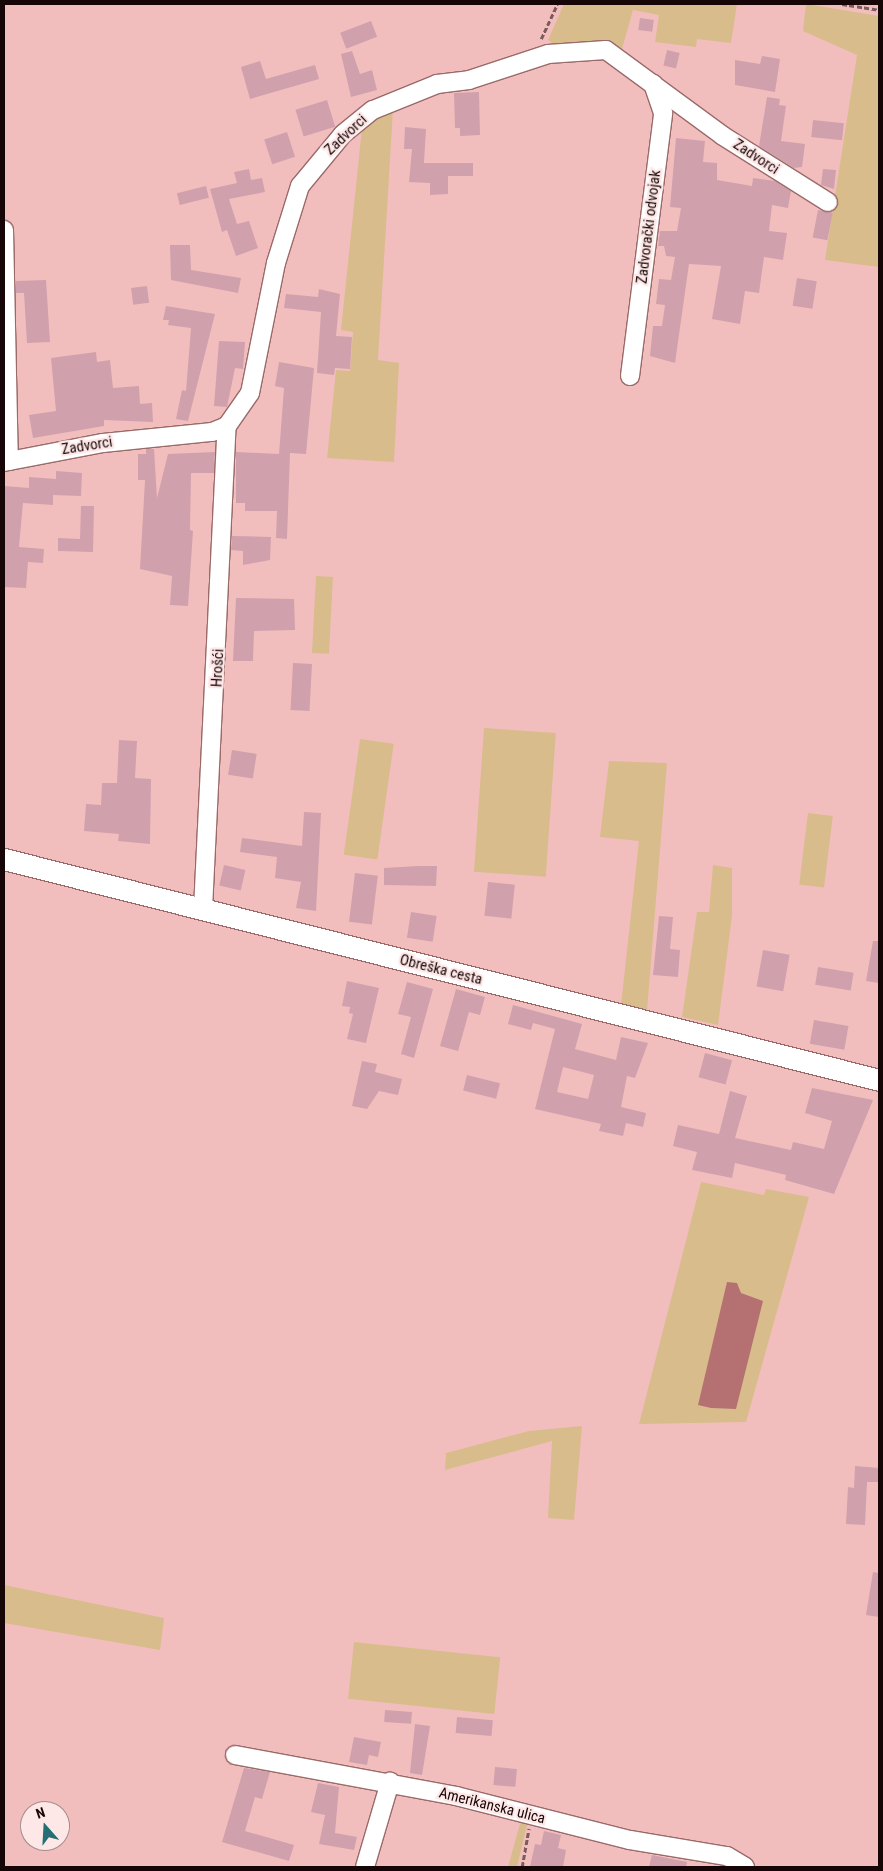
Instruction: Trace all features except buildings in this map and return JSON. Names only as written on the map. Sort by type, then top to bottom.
[{"type":"main road","name":"Obreška cesta","points":[[4,859],[879,1080]]},
{"type":"street","name":"Zadvorci","points":[[7,462],[102,443],[212,432],[228,426],[250,394],[289,215],[300,186],[318,162],[373,110],[437,84],[469,80],[533,59],[606,50],[650,80],[723,136],[828,202]]},
{"type":"street","name":"Zadvorački odvojak","points":[[630,376],[663,113],[650,80]]},
{"type":"street","points":[[4,230],[7,462]]},
{"type":"street","name":"Hrošći","points":[[203,909],[228,426]]},
{"type":"street","name":"Amerikanska ulica","points":[[236,1755],[390,1782],[630,1840],[728,1856],[745,1867]]},
{"type":"street","points":[[365,1867],[390,1782]]},
{"type":"path","points":[[533,59],[557,4]]},
{"type":"path","points":[[842,4],[879,10]]},
{"type":"path","points":[[522,1867],[532,1816]]},
{"type":"shaded area","points":[[564,4],[737,4],[731,43],[697,39],[696,47],[655,42],[659,15],[633,10],[622,49],[556,45],[548,40]]},
{"type":"shaded area","points":[[806,4],[879,16],[879,267],[825,260],[857,55],[803,31]]},
{"type":"shaded area","points":[[393,109],[378,360],[399,363],[394,462],[327,458],[336,370],[350,371],[353,332],[341,330],[362,128]]},
{"type":"shaded area","points":[[316,576],[333,577],[329,654],[312,653]]},
{"type":"shaded area","points":[[484,728],[556,733],[546,877],[474,872]]},
{"type":"shaded area","points":[[360,739],[394,744],[377,860],[344,855]]},
{"type":"shaded area","points":[[609,761],[667,763],[647,1011],[621,1005],[639,841],[600,837]]},
{"type":"shaded area","points":[[808,813],[833,816],[824,888],[799,884]]},
{"type":"shaded area","points":[[713,865],[732,868],[732,916],[718,1025],[682,1017],[697,912],[709,912]]},
{"type":"shaded area","points":[[701,1182],[764,1195],[766,1189],[809,1197],[746,1422],[639,1424]]},
{"type":"shaded area","points":[[727,1282],[737,1283],[741,1293],[763,1301],[736,1409],[711,1408],[698,1405]]},
{"type":"shaded area","points":[[582,1426],[574,1520],[548,1518],[552,1441],[445,1470],[446,1453],[529,1431]]},
{"type":"shaded area","points":[[4,1585],[164,1618],[160,1650],[4,1623]]},
{"type":"shaded area","points":[[354,1642],[500,1657],[494,1714],[348,1699]]},
{"type":"shaded area","points":[[521,1820],[528,1821],[517,1867],[508,1867]]}]
